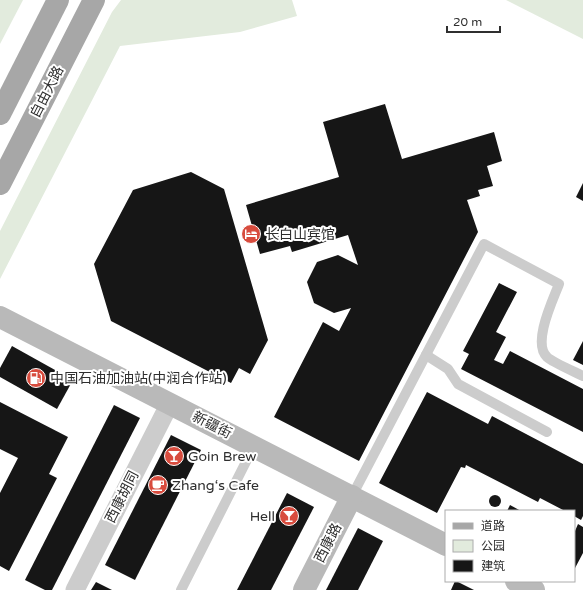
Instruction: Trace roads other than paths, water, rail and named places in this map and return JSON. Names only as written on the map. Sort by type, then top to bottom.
[{"type":"main road","points":[[0,114],[58,0]]},
{"type":"main road","name":"自由大路","points":[[0,184],[94,0]]},
{"type":"street","name":"新疆街","points":[[0,317],[445,544]]},
{"type":"street","name":"西康胡同","points":[[75,590],[170,403]]},
{"type":"street","name":"西康路","points":[[304,590],[352,496]]},
{"type":"lane","points":[[352,496],[484,244],[559,284],[542,332],[542,346],[546,357],[583,376]]},
{"type":"lane","points":[[426,355],[448,368],[458,384],[547,432]]},
{"type":"lane","points":[[181,590],[254,446]]},
{"type":"place","name":"长白山宾馆","points":[[251,234]]},
{"type":"place","name":"中国石油加油站(中润合作站)","points":[[36,378]]},
{"type":"place","name":"Goin Brew","points":[[174,456]]},
{"type":"place","name":"Zhang‘s Cafe","points":[[158,485]]},
{"type":"place","name":"Hell","points":[[289,516]]}]
